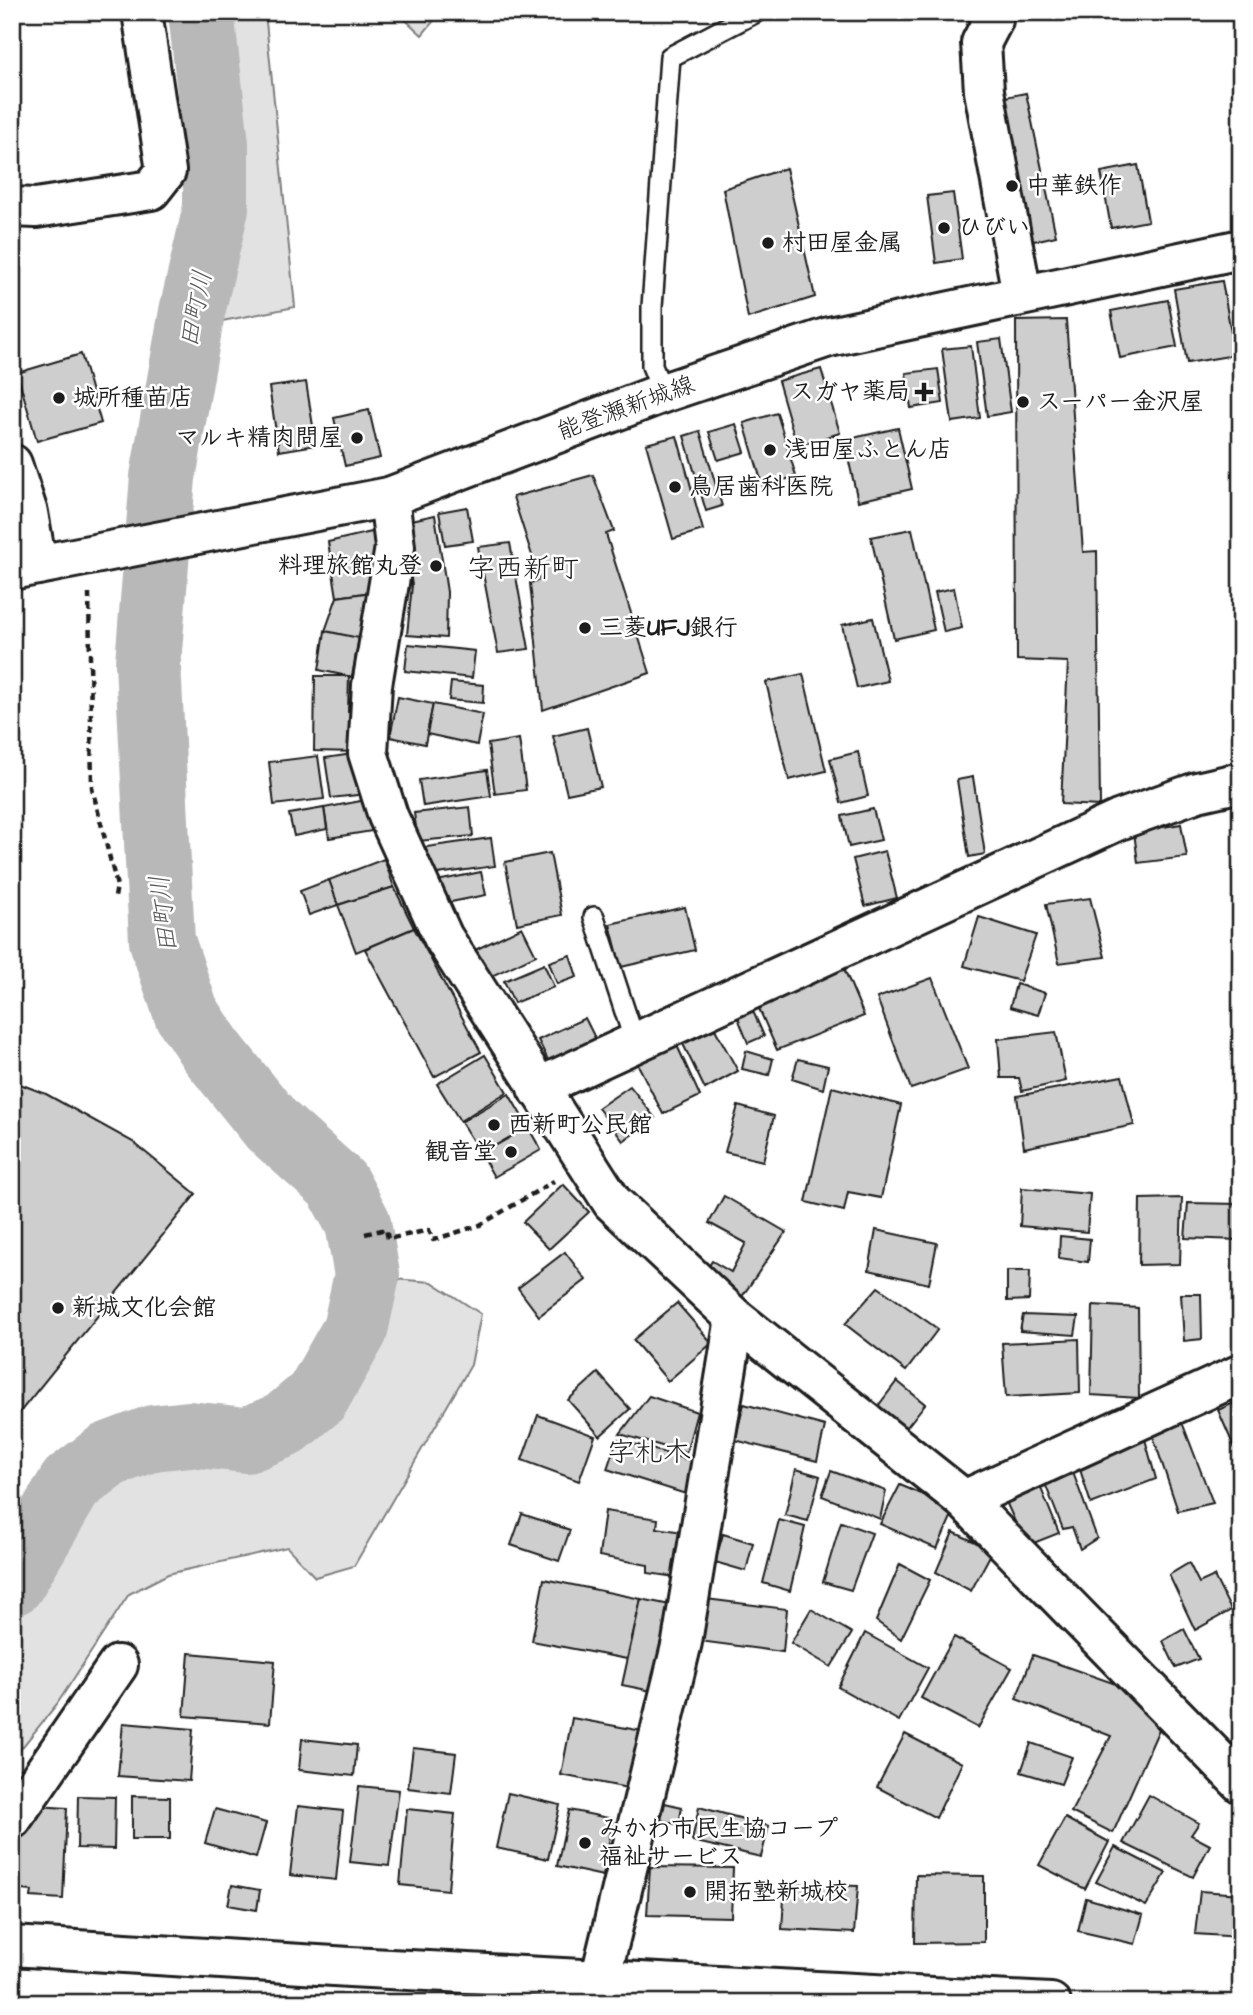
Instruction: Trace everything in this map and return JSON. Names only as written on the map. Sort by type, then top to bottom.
[{"type":"street","points":[[12,207],[36,208],[151,190],[166,170],[142,12]]},
{"type":"street","points":[[1002,15],[981,43],[984,90],[1022,294]]},
{"type":"street","name":"能登瀬新城線","points":[[25,568],[388,497],[663,393],[829,337],[1241,249]]},
{"type":"street","points":[[12,464],[28,513],[25,568]]},
{"type":"street","points":[[388,497],[395,547],[372,685],[368,753],[388,816],[443,937],[585,1162],[612,1202],[735,1318],[964,1500],[1241,1783]]},
{"type":"street","points":[[537,1088],[1118,820],[1198,792],[1241,782]]},
{"type":"street","points":[[600,1991],[682,1642],[735,1318]]},
{"type":"street","points":[[964,1500],[1241,1374]]},
{"type":"street","points":[[12,1819],[118,1665]]},
{"type":"street","points":[[12,1946],[600,1991],[1051,2003]]},
{"type":"lane","points":[[663,393],[652,366],[652,307],[670,57],[756,12]]},
{"type":"lane","points":[[594,917],[635,1042]]},
{"type":"path","points":[[89,592],[92,788],[117,886],[115,897]]},
{"type":"path","points":[[365,1234],[386,1229],[388,1239],[429,1230],[433,1240],[480,1225],[585,1162]]},
{"type":"shaded area","points":[[215,12],[265,12],[295,307],[217,322],[237,179]]},
{"type":"shaded area","points":[[397,12],[441,12],[422,35]]},
{"type":"shaded area","points":[[393,1279],[432,1282],[481,1314],[471,1365],[354,1566],[315,1577],[287,1547],[168,1574],[129,1594],[57,1704],[12,1760],[12,1588],[75,1486],[137,1452],[231,1448],[292,1432],[334,1390],[377,1335]]},
{"type":"building","points":[[1026,93],[1056,236],[1025,243],[995,99]]},
{"type":"building","points":[[1138,165],[1148,221],[1111,228],[1101,172]]},
{"type":"building","name":"村田屋金属","points":[[786,168],[815,297],[748,318],[723,189]]},
{"type":"building","name":"ひびい","points":[[953,193],[962,259],[936,263],[927,196]]},
{"type":"building","points":[[1222,281],[1235,355],[1187,363],[1174,289]]},
{"type":"building","points":[[1168,300],[1177,347],[1120,358],[1111,311]]},
{"type":"building","points":[[1066,320],[1083,552],[1097,551],[1100,806],[1061,804],[1068,662],[1017,660],[1016,321]]},
{"type":"building","points":[[1001,339],[1011,412],[987,416],[977,342]]},
{"type":"building","points":[[971,346],[980,418],[952,422],[942,349]]},
{"type":"building","name":"城所種苗店","points":[[81,354],[101,423],[37,441],[17,373]]},
{"type":"building","points":[[821,369],[840,433],[797,446],[778,381]]},
{"type":"building","points":[[938,369],[943,403],[911,408],[906,373]]},
{"type":"building","points":[[306,382],[316,445],[279,451],[269,387]]},
{"type":"building","name":"マルキ精肉問屋","points":[[369,410],[380,458],[345,466],[334,418]]},
{"type":"building","name":"浅田屋ふとん店","points":[[777,413],[796,476],[763,487],[744,423]]},
{"type":"building","points":[[736,424],[745,452],[718,460],[709,432]]},
{"type":"building","points":[[898,428],[912,489],[858,501],[844,440]]},
{"type":"building","points":[[700,431],[722,506],[706,511],[684,436]]},
{"type":"building","name":"鳥居歯科医院","points":[[677,436],[703,530],[673,539],[646,444]]},
{"type":"building","name":"三菱UFJ銀行","points":[[593,475],[614,531],[606,534],[650,673],[543,710],[530,583],[540,580],[513,497]]},
{"type":"building","points":[[467,507],[473,541],[445,545],[439,512]]},
{"type":"building","points":[[435,515],[447,592],[446,638],[407,635],[412,585],[402,522]]},
{"type":"building","points":[[912,529],[934,630],[894,639],[871,537]]},
{"type":"building","points":[[376,531],[386,590],[337,597],[328,542]]},
{"type":"building","points":[[510,543],[529,649],[498,653],[478,547]]},
{"type":"building","points":[[954,588],[962,628],[944,632],[935,592]]},
{"type":"building","points":[[386,590],[375,642],[325,631],[337,597]]},
{"type":"building","points":[[873,618],[888,681],[857,688],[842,625]]},
{"type":"building","points":[[325,631],[359,638],[352,677],[319,670]]},
{"type":"building","points":[[408,644],[475,651],[472,678],[405,671]]},
{"type":"building","points":[[803,674],[826,771],[789,780],[766,682]]},
{"type":"building","points":[[315,676],[349,676],[348,712],[359,712],[359,752],[314,751]]},
{"type":"building","points":[[451,682],[484,685],[483,703],[449,700]]},
{"type":"building","points":[[398,697],[433,704],[425,744],[390,737]]},
{"type":"building","points":[[433,704],[483,714],[477,745],[427,734]]},
{"type":"building","points":[[587,728],[601,787],[567,794],[553,736]]},
{"type":"building","points":[[519,739],[526,790],[495,794],[488,744]]},
{"type":"building","points":[[858,752],[868,796],[841,803],[830,759]]},
{"type":"building","points":[[360,753],[366,794],[331,798],[325,758]]},
{"type":"building","points":[[318,756],[324,799],[274,805],[269,762]]},
{"type":"building","points":[[487,770],[491,796],[423,806],[419,780]]},
{"type":"building","points":[[973,777],[985,854],[969,857],[957,780]]},
{"type":"building","points":[[366,800],[372,831],[329,838],[324,808]]},
{"type":"building","points":[[470,807],[473,836],[418,841],[414,813]]},
{"type":"building","points":[[324,808],[327,829],[294,836],[289,814]]},
{"type":"building","points":[[873,809],[881,840],[849,847],[842,816]]},
{"type":"building","points":[[1181,824],[1187,857],[1138,863],[1134,832]]},
{"type":"building","points":[[491,838],[495,866],[423,876],[419,848]]},
{"type":"building","points":[[885,851],[897,898],[865,906],[853,859]]},
{"type":"building","points":[[550,853],[562,915],[517,924],[505,862]]},
{"type":"building","points":[[384,859],[394,887],[338,905],[329,880]]},
{"type":"building","points":[[481,872],[486,895],[436,905],[432,882]]},
{"type":"building","points":[[329,880],[338,905],[309,915],[300,891]]},
{"type":"building","points":[[394,887],[414,928],[356,952],[338,905]]},
{"type":"building","points":[[1090,898],[1105,957],[1059,963],[1046,904]]},
{"type":"building","points":[[685,907],[695,950],[621,967],[610,924]]},
{"type":"building","points":[[979,917],[1036,935],[1020,981],[964,966]]},
{"type":"building","points":[[522,927],[536,955],[481,981],[467,954]]},
{"type":"building","points":[[414,928],[481,1052],[434,1077],[365,949]]},
{"type":"building","points":[[570,955],[577,977],[557,984],[549,962]]},
{"type":"building","points":[[840,959],[864,1016],[777,1050],[754,997]]},
{"type":"building","points":[[544,964],[554,987],[514,1003],[504,981]]},
{"type":"building","points":[[932,978],[968,1069],[911,1089],[877,998]]},
{"type":"building","points":[[1016,984],[1045,993],[1038,1015],[1010,1007]]},
{"type":"building","points":[[752,1009],[764,1036],[748,1043],[737,1015]]},
{"type":"building","points":[[585,1018],[596,1040],[549,1062],[538,1040]]},
{"type":"building","points":[[715,1029],[738,1071],[705,1089],[683,1044]]},
{"type":"building","points":[[1056,1032],[1066,1081],[1022,1091],[1019,1078],[1001,1078],[998,1039]]},
{"type":"building","points":[[675,1041],[700,1096],[663,1114],[635,1059]]},
{"type":"building","points":[[746,1051],[773,1059],[769,1075],[742,1069]]},
{"type":"building","points":[[485,1055],[507,1092],[460,1121],[437,1084]]},
{"type":"building","points":[[798,1059],[828,1066],[823,1089],[792,1079]]},
{"type":"building","points":[[1122,1076],[1134,1125],[1024,1148],[1017,1096]]},
{"type":"building","name":"新城文化会館","points":[[12,1081],[46,1094],[133,1142],[196,1194],[12,1422]]},
{"type":"building","points":[[630,1086],[655,1118],[623,1141],[598,1108]]},
{"type":"building","points":[[832,1087],[901,1105],[881,1198],[848,1192],[844,1211],[806,1202]]},
{"type":"building","name":"西新町公民館","points":[[509,1094],[528,1127],[481,1154],[461,1122]]},
{"type":"building","points":[[738,1106],[774,1116],[763,1161],[725,1152]]},
{"type":"building","name":"観音堂","points":[[528,1127],[541,1150],[494,1177],[481,1154]]},
{"type":"building","points":[[563,1184],[589,1212],[549,1249],[523,1222]]},
{"type":"building","points":[[1022,1188],[1090,1194],[1087,1232],[1020,1226]]},
{"type":"building","points":[[724,1196],[786,1232],[735,1307],[704,1274],[712,1261],[731,1272],[746,1243],[709,1223]]},
{"type":"building","points":[[1182,1198],[1180,1264],[1139,1265],[1140,1199]]},
{"type":"building","points":[[1188,1203],[1239,1204],[1239,1240],[1185,1238]]},
{"type":"building","points":[[876,1230],[937,1243],[929,1284],[869,1270]]},
{"type":"building","points":[[1060,1236],[1090,1239],[1088,1262],[1059,1258]]},
{"type":"building","points":[[565,1252],[586,1280],[539,1316],[518,1288]]},
{"type":"building","points":[[1007,1271],[1030,1271],[1029,1300],[1007,1301]]},
{"type":"building","points":[[878,1287],[938,1329],[906,1371],[845,1324]]},
{"type":"building","points":[[1181,1294],[1201,1294],[1202,1339],[1184,1341]]},
{"type":"building","points":[[677,1303],[712,1343],[668,1381],[633,1340]]},
{"type":"building","points":[[1093,1305],[1138,1308],[1139,1398],[1091,1395]]},
{"type":"building","points":[[1023,1315],[1078,1317],[1075,1335],[1020,1331]]},
{"type":"building","points":[[1079,1339],[1080,1393],[1006,1397],[1002,1343]]},
{"type":"building","points":[[598,1373],[630,1409],[600,1436],[568,1400]]},
{"type":"building","points":[[897,1381],[925,1404],[899,1437],[872,1414]]},
{"type":"building","points":[[649,1396],[697,1412],[686,1453],[620,1434]]},
{"type":"building","points":[[1241,1400],[1241,1463],[1218,1410]]},
{"type":"building","points":[[744,1404],[825,1426],[817,1461],[735,1440]]},
{"type":"building","points":[[538,1415],[595,1436],[579,1481],[522,1460]]},
{"type":"building","points":[[1180,1417],[1213,1503],[1178,1511],[1151,1430]]},
{"type":"building","points":[[1143,1432],[1156,1479],[1091,1504],[1077,1460]]},
{"type":"building","points":[[617,1439],[699,1463],[689,1495],[607,1469]]},
{"type":"building","points":[[1071,1467],[1097,1538],[1080,1549],[1072,1527],[1063,1529],[1042,1476]]},
{"type":"building","points":[[796,1469],[820,1476],[808,1521],[785,1515]]},
{"type":"building","points":[[831,1471],[886,1491],[880,1519],[822,1496]]},
{"type":"building","points":[[1036,1476],[1059,1533],[1026,1546],[1002,1493]]},
{"type":"building","points":[[900,1485],[955,1508],[937,1549],[880,1524]]},
{"type":"building","points":[[605,1511],[658,1519],[657,1528],[689,1533],[682,1578],[648,1573],[648,1565],[599,1556]]},
{"type":"building","points":[[522,1514],[570,1530],[559,1561],[511,1545]]},
{"type":"building","points":[[779,1520],[805,1527],[790,1591],[763,1583]]},
{"type":"building","points":[[841,1522],[872,1533],[851,1590],[823,1582]]},
{"type":"building","points":[[953,1532],[993,1550],[971,1591],[936,1572]]},
{"type":"building","points":[[723,1534],[753,1543],[746,1571],[715,1562]]},
{"type":"building","points":[[1189,1563],[1199,1583],[1214,1576],[1231,1610],[1195,1630],[1169,1575]]},
{"type":"building","points":[[900,1564],[930,1580],[901,1639],[876,1621]]},
{"type":"building","points":[[544,1579],[641,1599],[627,1659],[532,1641]]},
{"type":"building","points":[[641,1599],[680,1607],[662,1693],[622,1685]]},
{"type":"building","points":[[706,1599],[787,1609],[783,1652],[699,1641]]},
{"type":"building","points":[[811,1609],[852,1633],[831,1667],[791,1643]]},
{"type":"building","points":[[1184,1629],[1199,1659],[1176,1668],[1163,1641]]},
{"type":"building","points":[[865,1633],[928,1668],[899,1721],[838,1687]]},
{"type":"building","points":[[954,1637],[1012,1668],[978,1728],[921,1698]]},
{"type":"building","points":[[189,1653],[275,1661],[270,1723],[184,1716]]},
{"type":"building","points":[[1033,1655],[1136,1691],[1164,1718],[1113,1833],[1071,1812],[1111,1736],[1016,1699]]},
{"type":"building","points":[[572,1718],[648,1732],[638,1790],[561,1775]]},
{"type":"building","points":[[123,1723],[193,1729],[189,1781],[118,1776]]},
{"type":"building","points":[[905,1734],[962,1763],[936,1818],[877,1787]]},
{"type":"building","points":[[302,1739],[357,1745],[354,1776],[299,1770]]},
{"type":"building","points":[[1031,1743],[1072,1757],[1061,1784],[1021,1772]]},
{"type":"building","points":[[413,1748],[456,1753],[451,1793],[408,1788]]},
{"type":"building","points":[[359,1786],[399,1790],[389,1866],[350,1862]]},
{"type":"building","points":[[508,1793],[560,1805],[548,1859],[496,1848]]},
{"type":"building","points":[[1149,1795],[1199,1823],[1191,1835],[1210,1845],[1193,1877],[1123,1843]]},
{"type":"building","points":[[78,1796],[115,1797],[114,1849],[77,1848]]},
{"type":"building","points":[[132,1796],[170,1797],[170,1839],[132,1839]]},
{"type":"building","points":[[665,1803],[682,1807],[679,1825],[661,1820]]},
{"type":"building","points":[[36,1806],[67,1808],[63,1899],[31,1897],[32,1891],[12,1889],[12,1836]]},
{"type":"building","points":[[298,1806],[343,1811],[336,1880],[290,1875]]},
{"type":"building","points":[[699,1807],[769,1826],[761,1857],[692,1841]]},
{"type":"building","points":[[215,1809],[266,1823],[256,1858],[205,1843]]},
{"type":"building","points":[[407,1809],[455,1814],[448,1890],[400,1885]]},
{"type":"building","name":"みかわ市民生協コープ 福祉サービス","points":[[569,1810],[613,1819],[603,1876],[557,1866]]},
{"type":"building","points":[[1065,1818],[1109,1842],[1085,1889],[1039,1865]]},
{"type":"building","points":[[1115,1847],[1166,1873],[1146,1906],[1096,1882]]},
{"type":"building","name":"開拓塾新城校","points":[[650,1867],[733,1868],[731,1917],[647,1915]]},
{"type":"building","points":[[916,1875],[984,1876],[984,1942],[915,1943]]},
{"type":"building","points":[[785,1884],[858,1886],[854,1933],[782,1929]]},
{"type":"building","points":[[232,1885],[260,1890],[257,1910],[228,1905]]},
{"type":"building","points":[[1200,1891],[1241,1894],[1241,1937],[1195,1934]]},
{"type":"building","points":[[1086,1898],[1143,1915],[1135,1944],[1078,1931]]},
{"type":"waterway","name":"田町川","points":[[12,1583],[71,1483],[108,1455],[153,1438],[189,1434],[246,1440],[284,1425],[317,1397],[355,1330],[367,1275],[358,1223],[337,1184],[272,1126],[211,1050],[186,1012],[162,941],[148,663],[163,477],[192,312],[216,208],[216,144],[201,12]]},
{"type":"place","name":"中華鉄作","points":[[1012,186]]},
{"type":"place","name":"ひびい","points":[[944,228]]},
{"type":"place","name":"村田屋金属","points":[[768,243]]},
{"type":"place","name":"スガヤ薬局","points":[[924,392]]},
{"type":"place","name":"城所種苗店","points":[[59,398]]},
{"type":"place","name":"スーパー金沢屋","points":[[1023,402]]},
{"type":"place","name":"マルキ精肉問屋","points":[[357,438]]},
{"type":"place","name":"浅田屋ふとん店","points":[[770,450]]},
{"type":"place","name":"鳥居歯科医院","points":[[675,487]]},
{"type":"place","name":"料理旅館丸登","points":[[436,566]]},
{"type":"place","name":"三菱UFJ銀行","points":[[585,628]]},
{"type":"place","name":"西新町公民館","points":[[494,1125]]},
{"type":"place","name":"観音堂","points":[[511,1152]]},
{"type":"place","name":"新城文化会館","points":[[58,1308]]},
{"type":"place","name":"みかわ市民生協コープ 福祉サービス","points":[[585,1843]]},
{"type":"place","name":"開拓塾新城校","points":[[690,1892]]},
{"type":"district","name":"字西新町","points":[[523,568]]},
{"type":"district","name":"字札木","points":[[649,1452]]}]
